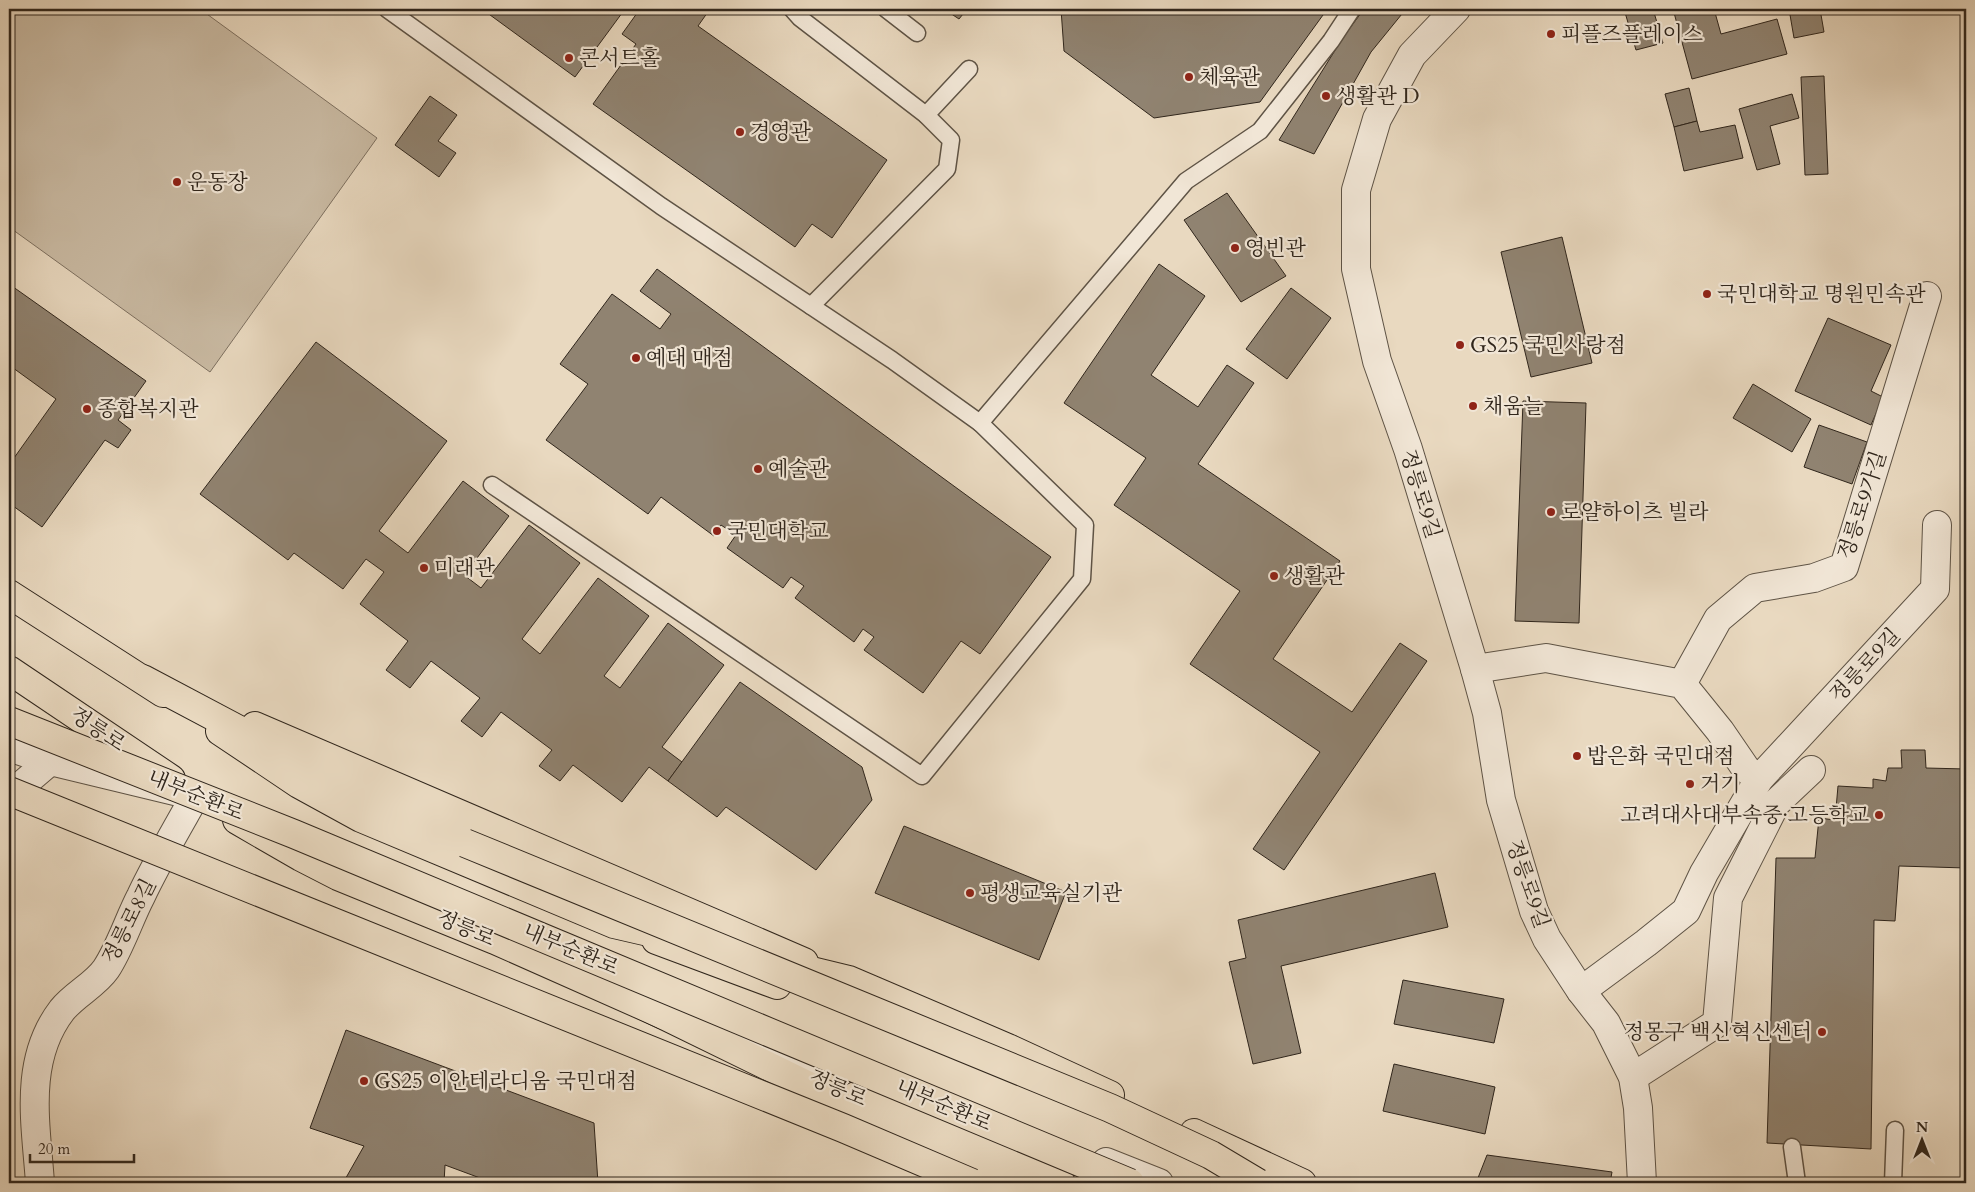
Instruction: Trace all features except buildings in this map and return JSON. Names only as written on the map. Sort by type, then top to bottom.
[{"type":"main road","points":[[9,594],[143,678],[299,784],[352,814],[614,924],[834,1006],[1008,1048]]},
{"type":"main road","name":"정릉로","points":[[9,670],[195,796],[338,876],[495,940],[643,1006],[1061,1183]]},
{"type":"main road","points":[[143,678],[362,795],[464,844],[1110,1108],[1211,1156],[1258,1183]]},
{"type":"main road","points":[[143,678],[1008,1048],[1302,1183]]},
{"type":"main road","name":"내부순환로","points":[[9,721],[304,838],[1130,1183]]},
{"type":"main road","points":[[9,791],[843,1128],[972,1183]]},
{"type":"main road","points":[[614,924],[849,980]]},
{"type":"main road","points":[[643,1006],[1008,1183]]},
{"type":"street","name":"정릉로9길","points":[[1456,9],[1412,55],[1376,119],[1356,190],[1356,269],[1377,361],[1408,449],[1475,669],[1487,713],[1501,800],[1534,911],[1548,939],[1581,990],[1606,1023],[1633,1077],[1638,1108],[1642,1183]]},
{"type":"street","name":"정릉로9가길","points":[[1682,684],[1718,619],[1755,588],[1814,578],[1844,567],[1927,296]]},
{"type":"street","name":"정릉로9길","points":[[1581,990],[1646,944],[1686,911],[1704,873],[1759,779],[1935,589],[1937,524]]},
{"type":"street","points":[[1475,669],[1546,658],[1682,684],[1720,731],[1746,769],[1759,779]]},
{"type":"street","points":[[9,747],[50,761],[195,796]]},
{"type":"street","points":[[9,796],[50,761]]},
{"type":"street","points":[[1633,1077],[1717,1023],[1728,898],[1758,858],[1776,803],[1811,770]]},
{"type":"street","name":"정릉로8길","points":[[40,1183],[34,1105],[35,1074],[46,1040],[58,1016],[69,1002],[106,969],[141,895],[195,796]]},
{"type":"street","points":[[643,1006],[1096,1158],[1160,1183]]},
{"type":"lane","points":[[387,9],[661,206],[892,360],[980,423],[1085,524],[1082,579],[922,776],[492,485]]},
{"type":"lane","points":[[792,9],[800,18],[926,115],[951,140],[947,169],[811,306]]},
{"type":"lane","points":[[886,9],[917,33]]},
{"type":"lane","points":[[980,423],[1186,181],[1260,131],[1325,49],[1352,9]]},
{"type":"lane","points":[[926,115],[969,69]]},
{"type":"lane","points":[[1893,1183],[1895,1130]]},
{"type":"lane","points":[[1792,1147],[1797,1183]]},
{"type":"shaded area","name":"운동장","points":[[9,9],[200,9],[377,138],[210,372],[9,227]]},
{"type":"place","name":"피플즈플레이스","points":[[1551,34]]},
{"type":"place","name":"콘서트홀","points":[[569,58]]},
{"type":"place","name":"체육관","points":[[1189,77]]},
{"type":"place","name":"생활관 D","points":[[1326,96]]},
{"type":"place","name":"경영관","points":[[740,132]]},
{"type":"place","name":"운동장","points":[[177,182]]},
{"type":"place","name":"영빈관","points":[[1235,248]]},
{"type":"place","name":"국민대학교 명원민속관","points":[[1707,294]]},
{"type":"place","name":"GS25 국민사랑점","points":[[1460,345]]},
{"type":"place","name":"예대 매점","points":[[636,358]]},
{"type":"place","name":"채움늘","points":[[1473,406]]},
{"type":"place","name":"종합복지관","points":[[87,409]]},
{"type":"place","name":"예술관","points":[[758,469]]},
{"type":"place","name":"로얄하이츠 빌라","points":[[1551,512]]},
{"type":"place","name":"국민대학교","points":[[717,531]]},
{"type":"place","name":"미래관","points":[[424,568]]},
{"type":"place","name":"생활관","points":[[1274,576]]},
{"type":"place","name":"밥은화 국민대점","points":[[1577,756]]},
{"type":"place","name":"거기","points":[[1690,784]]},
{"type":"place","name":"고려대사대부속중·고등학교","points":[[1879,815]]},
{"type":"place","name":"평생교육실기관","points":[[970,893]]},
{"type":"place","name":"정몽구 백신혁신센터","points":[[1822,1032]]},
{"type":"place","name":"GS25 이안테라디움 국민대점","points":[[364,1081]]}]
